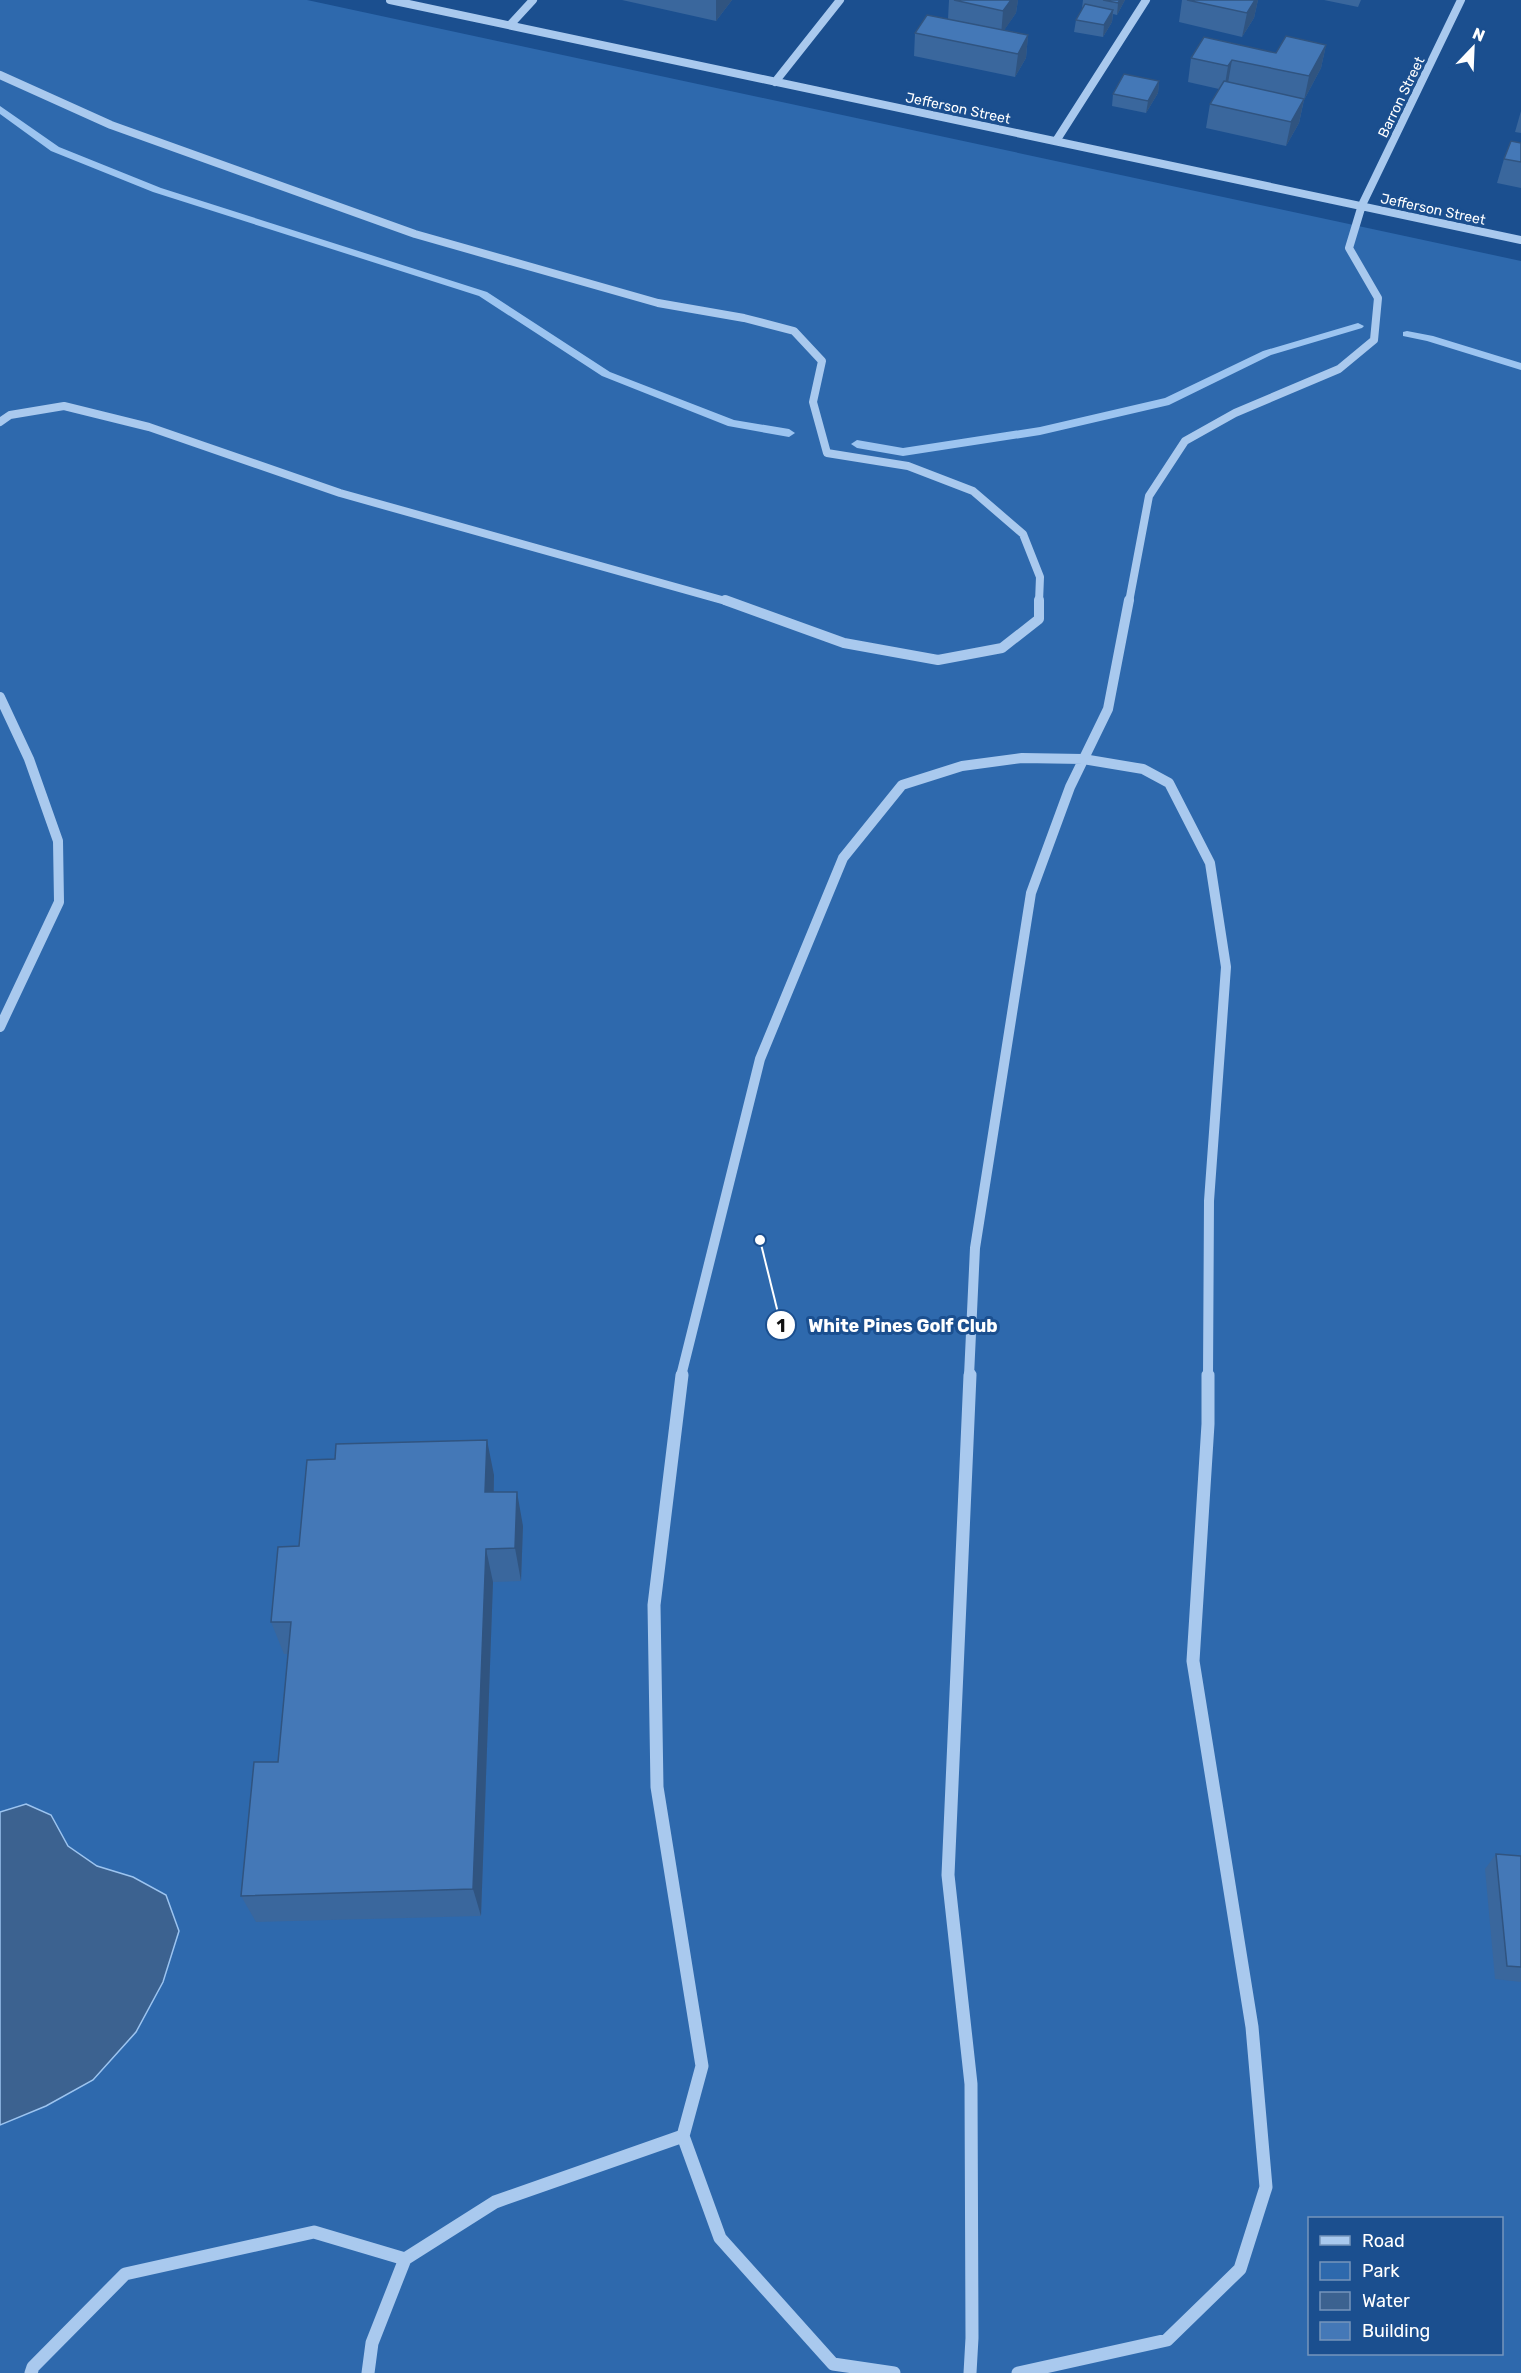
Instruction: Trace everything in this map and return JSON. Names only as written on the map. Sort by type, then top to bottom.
[{"type":"street","name":"Jefferson Street","points":[[390,0],[1521,240]]},
{"type":"street","points":[[510,26],[533,0]]},
{"type":"street","points":[[775,82],[840,0]]},
{"type":"street","points":[[1056,141],[1146,0]]},
{"type":"street","name":"Barron Street","points":[[970,2373],[972,2338],[971,2084],[948,1875],[975,1248],[1031,893],[1070,787],[1108,709],[1149,496],[1185,441],[1235,413],[1339,369],[1374,340],[1378,298],[1349,248],[1362,205],[1461,0]]},
{"type":"street","points":[[0,75],[111,125],[416,234],[658,303],[744,318],[794,331],[822,361],[813,402],[827,453],[908,466],[973,491],[1023,534],[1040,577],[1039,620],[1002,648],[938,660],[844,643],[716,597],[340,493],[149,427],[64,406],[10,415],[0,422]]},
{"type":"street","points":[[0,697],[29,759],[58,841],[59,902],[0,1027]]},
{"type":"street","points":[[894,2373],[832,2364],[720,2238],[683,2136],[702,2066],[657,1787],[654,1605],[681,1377],[760,1059],[843,858],[902,785],[962,766],[1022,759],[1083,759],[1143,769],[1169,783],[1210,863],[1226,967],[1209,1201],[1208,1424],[1193,1661],[1252,2026],[1266,2187],[1240,2269],[1167,2340],[1018,2373]]},
{"type":"street","points":[[368,2373],[372,2343],[405,2259],[495,2202],[683,2136]]},
{"type":"street","points":[[32,2373],[33,2367],[125,2274],[314,2232],[405,2259]]},
{"type":"green space","points":[[0,0],[307,0],[1521,261],[1521,2373],[0,2373]]},
{"type":"water","points":[[26,1804],[51,1815],[68,1846],[97,1866],[133,1877],[166,1895],[179,1931],[163,1982],[136,2032],[93,2080],[46,2106],[0,2125],[0,1812]]},
{"type":"building","points":[[954,0],[1011,0],[1003,11]]},
{"type":"building","points":[[1103,0],[1120,0],[1118,3]]},
{"type":"building","points":[[1187,0],[1255,0],[1247,13]]},
{"type":"building","points":[[1085,4],[1113,10],[1104,25],[1076,20]]},
{"type":"building","points":[[927,15],[1028,35],[1018,54],[915,33]]},
{"type":"building","points":[[1286,36],[1326,45],[1309,76],[1232,60],[1228,66],[1191,58],[1204,37],[1276,53]]},
{"type":"building","points":[[1124,74],[1159,81],[1148,101],[1113,94]]},
{"type":"building","points":[[1224,81],[1304,99],[1291,122],[1210,104]]},
{"type":"building","points":[[1511,141],[1521,143],[1521,162],[1504,159]]},
{"type":"building","points":[[487,1440],[485,1492],[517,1492],[515,1548],[486,1549],[473,1889],[241,1896],[254,1762],[278,1762],[291,1622],[271,1622],[278,1547],[299,1546],[307,1460],[335,1459],[336,1444]]},
{"type":"building","points":[[1496,1854],[1521,1856],[1521,1967],[1507,1966]]},
{"type":"waterway","points":[[0,109],[55,149],[157,190],[483,294],[606,374],[732,423],[789,433]]},
{"type":"waterway","points":[[857,444],[903,452],[1040,431],[1169,401],[1267,353],[1358,326]]},
{"type":"waterway","points":[[1407,334],[1429,338],[1521,367]]},
{"type":"place","name":"White Pines Golf Club","points":[[760,1240]]}]
